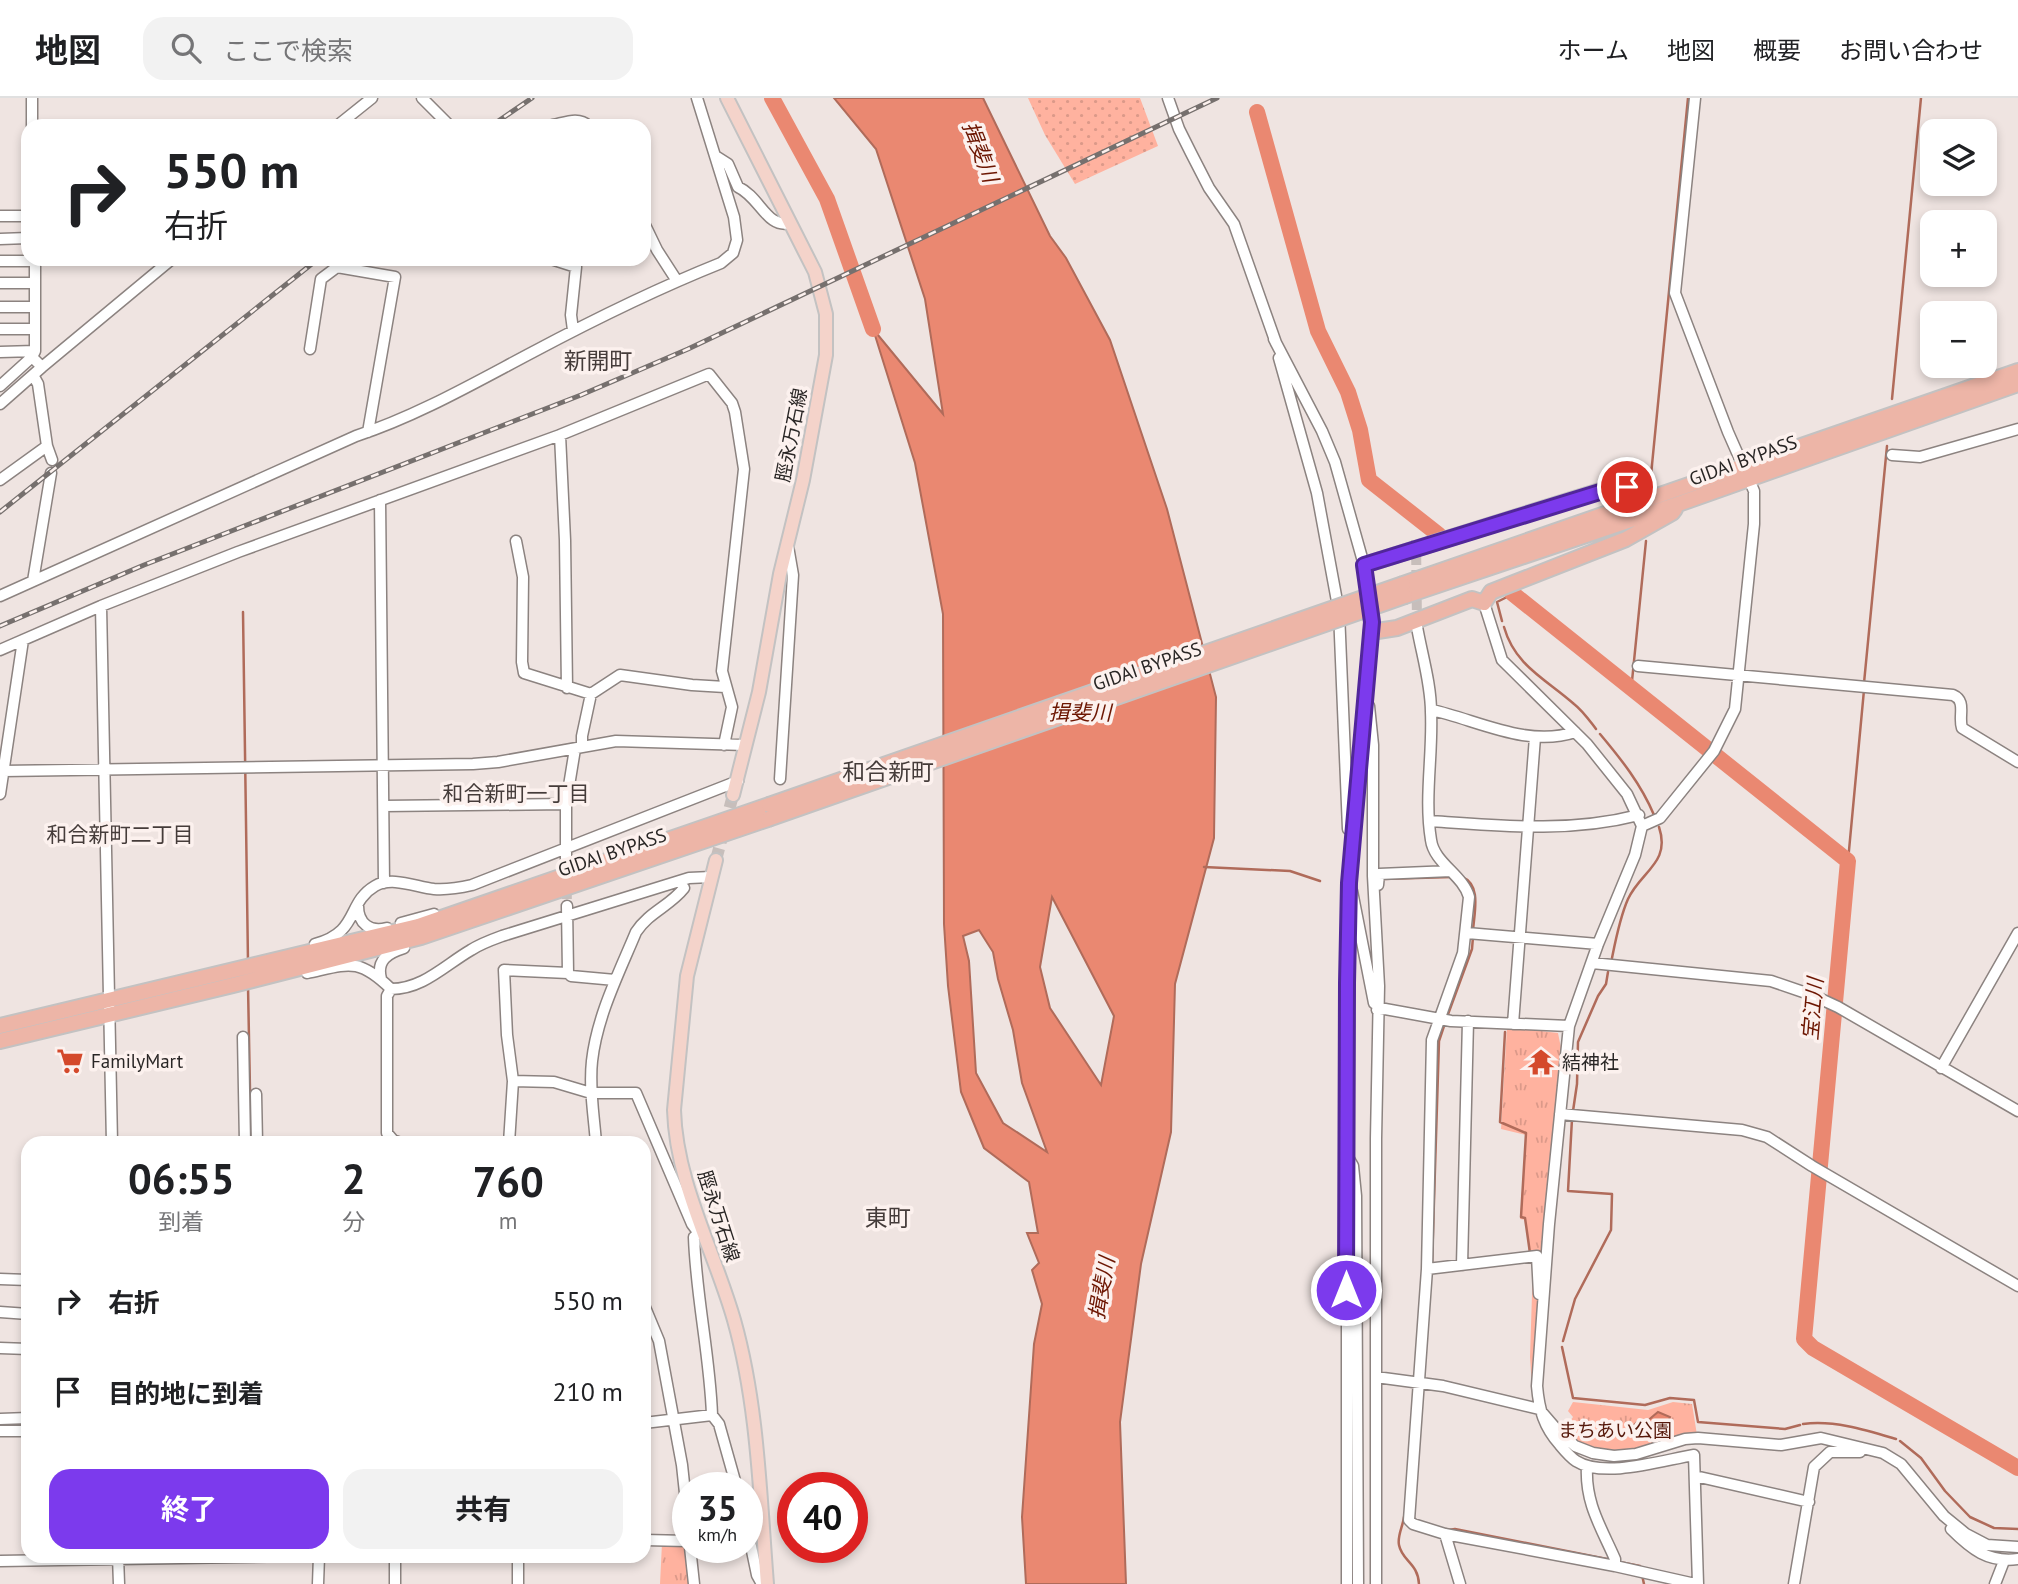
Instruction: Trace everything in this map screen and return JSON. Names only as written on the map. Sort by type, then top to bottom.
[{"type":"highway","name":"GIDAI BYPASS","points":[[1404,590],[1681,503],[1745,472],[2018,371]]},
{"type":"highway","name":"GIDAI BYPASS","points":[[1,1038],[280,973],[446,929],[769,812],[1404,590],[1654,496],[1745,472],[2018,384]]},
{"type":"highway","points":[[1364,565],[1603,491],[1627,487],[1654,496]]},
{"type":"highway","points":[[1371,632],[1397,628],[1472,599],[1484,603],[1491,592],[1626,539],[1672,513],[1681,503]]},
{"type":"highway","name":"GIDAI BYPASS","points":[[1,1038],[110,998],[418,926],[769,812]]},
{"type":"main road","name":"脛永万石線","points":[[727,98],[815,272],[826,314],[826,355],[803,480],[787,542],[759,692],[733,795]]},
{"type":"main road","name":"脛永万石線","points":[[716,860],[687,976],[674,1110],[675,1132],[700,1231],[734,1320],[748,1388],[754,1425],[764,1584]]},
{"type":"street","points":[[32,98],[32,119]]},
{"type":"street","points":[[346,119],[372,98]]},
{"type":"street","points":[[422,98],[443,119]]},
{"type":"street","points":[[0,596],[464,388],[631,301],[721,263],[733,253],[737,240],[734,218],[697,98]]},
{"type":"street","points":[[1168,98],[1179,129],[1203,176],[1234,224],[1275,339],[1318,493],[1336,588],[1351,850]]},
{"type":"street","points":[[1430,821],[1528,828],[1577,827],[1660,818],[1712,753],[1735,709],[1756,497],[1675,293],[1695,98]]},
{"type":"street","points":[[717,157],[727,164],[738,187],[749,192],[772,221],[782,225],[790,223]]},
{"type":"street","points":[[0,216],[21,216]]},
{"type":"street","points":[[0,239],[21,238]]},
{"type":"street","points":[[651,238],[677,281]]},
{"type":"street","points":[[0,261],[21,260]]},
{"type":"street","points":[[35,266],[34,354],[42,366]]},
{"type":"street","points":[[0,404],[163,266]]},
{"type":"street","points":[[573,266],[576,267],[571,315],[573,330]]},
{"type":"street","points":[[310,349],[321,279],[337,267],[395,278],[368,432]]},
{"type":"street","points":[[0,283],[35,283]]},
{"type":"street","points":[[0,307],[35,306]]},
{"type":"street","points":[[0,329],[35,329]]},
{"type":"street","points":[[1275,339],[1335,461],[1364,565],[1372,622],[1349,883],[1346,1155],[1347,1584]]},
{"type":"street","points":[[0,352],[34,354]]},
{"type":"street","points":[[0,386],[5,376],[34,354]]},
{"type":"street","points":[[33,374],[38,384],[47,446],[52,460]]},
{"type":"street","points":[[0,650],[101,606],[560,435],[709,374],[732,403],[735,411],[744,469],[722,671],[732,707],[724,746]]},
{"type":"street","points":[[1892,455],[1920,457],[2018,429]]},
{"type":"street","points":[[560,435],[567,688]]},
{"type":"street","points":[[0,480],[47,446]]},
{"type":"street","points":[[33,581],[51,473]]},
{"type":"street","points":[[380,500],[384,883]]},
{"type":"street","points":[[516,541],[523,577],[524,673],[591,694],[620,676],[725,687]]},
{"type":"street","points":[[780,779],[793,575],[787,542]]},
{"type":"street","points":[[1417,627],[1432,710],[1430,843],[1466,888],[1469,897],[1463,953],[1432,1040],[1427,1269],[1409,1520],[1413,1524],[1445,1534],[1696,1584],[1694,1455],[1623,1469],[1587,1466],[1574,1461],[1558,1442],[1546,1426],[1539,1409],[1537,1386],[1542,1317],[1569,1026],[1598,944],[1635,855],[1640,821],[1627,794],[1587,744],[1502,660],[1484,603]]},
{"type":"street","points":[[101,606],[112,1136]]},
{"type":"street","points":[[0,794],[23,640]]},
{"type":"street","points":[[1638,666],[1953,695],[1959,697],[1962,704],[1962,728],[2018,762]]},
{"type":"street","points":[[1365,691],[1373,745],[1374,900],[1379,986],[1376,1584]]},
{"type":"street","points":[[566,854],[566,804],[591,694]]},
{"type":"street","points":[[1432,710],[1499,730],[1535,737],[1563,736],[1574,732]]},
{"type":"street","points":[[1513,1024],[1535,737]]},
{"type":"street","points":[[3,771],[473,764],[616,741],[745,745]]},
{"type":"street","points":[[260,965],[279,954],[327,941],[340,932],[351,920],[362,897],[377,884],[392,881],[434,889],[472,885],[566,854],[738,781]]},
{"type":"street","points":[[384,806],[566,804]]},
{"type":"street","points":[[1374,900],[1379,874],[1451,871]]},
{"type":"street","points":[[280,973],[304,974],[344,965],[358,965],[370,970],[391,989],[405,989],[419,984],[472,949],[567,911],[689,878],[711,877]]},
{"type":"street","points":[[1349,883],[1356,903],[1377,1010]]},
{"type":"street","points":[[595,1136],[591,1093],[592,1059],[601,1019],[615,980],[644,919],[676,897],[684,888]]},
{"type":"street","points":[[358,905],[359,918],[363,923],[381,930],[495,895],[526,889]]},
{"type":"street","points":[[567,911],[568,973]]},
{"type":"street","points":[[381,979],[380,965],[388,954],[422,943],[446,929]]},
{"type":"street","points":[[1467,933],[1598,944]]},
{"type":"street","points":[[1941,1068],[2018,933]]},
{"type":"street","points":[[1592,963],[1771,981],[1834,1005],[2018,1111]]},
{"type":"street","points":[[509,1136],[513,1081],[507,1035],[504,970],[568,973],[570,976],[615,980]]},
{"type":"street","points":[[390,1136],[387,1133],[387,996],[391,989]]},
{"type":"street","points":[[1377,1010],[1468,1021],[1569,1026]]},
{"type":"street","points":[[1462,1265],[1468,1021]]},
{"type":"street","points":[[243,1037],[245,1136]]},
{"type":"street","points":[[513,1081],[554,1082],[591,1093],[636,1093],[692,1224],[700,1231],[694,1237],[695,1275],[711,1386],[712,1415],[719,1424],[732,1472]]},
{"type":"street","points":[[256,1094],[257,1136]]},
{"type":"street","points":[[1560,1114],[1742,1130],[1767,1136],[1819,1170],[2018,1286]]},
{"type":"street","points":[[1346,1155],[1353,1166],[1356,1196],[1358,1584]]},
{"type":"street","points":[[1427,1269],[1537,1256],[1542,1317]]},
{"type":"street","points":[[0,1279],[21,1280]]},
{"type":"street","points":[[0,1312],[21,1314]]},
{"type":"street","points":[[651,1321],[659,1340],[683,1472]]},
{"type":"street","points":[[0,1348],[21,1349]]},
{"type":"street","points":[[1376,1377],[1418,1382],[1539,1409],[1575,1446],[1593,1453],[1614,1456],[1636,1454],[1685,1439],[1698,1438],[1781,1445],[1821,1438],[1883,1452],[1901,1464],[1944,1516],[1966,1534],[1987,1545],[2018,1547]]},
{"type":"street","points":[[651,1422],[712,1415]]},
{"type":"street","points":[[0,1419],[21,1419]]},
{"type":"street","points":[[0,1431],[21,1431]]},
{"type":"street","points":[[1794,1584],[1814,1467],[1830,1452],[1883,1452]]},
{"type":"street","points":[[1587,1466],[1586,1488],[1615,1559],[1615,1566]]},
{"type":"street","points":[[1695,1476],[1809,1502]]},
{"type":"street","points":[[1944,1516],[1951,1529],[1972,1548],[1996,1560],[2018,1559]]},
{"type":"street","points":[[1445,1534],[1460,1584]]},
{"type":"street","points":[[651,1540],[672,1541]]},
{"type":"street","points":[[0,1561],[21,1560]]},
{"type":"street","points":[[1996,1584],[2004,1561]]},
{"type":"street","points":[[118,1563],[119,1584]]},
{"type":"street","points":[[318,1584],[319,1563]]},
{"type":"street","points":[[395,1563],[395,1584]]},
{"type":"street","points":[[518,1563],[518,1584]]},
{"type":"street","points":[[692,1563],[694,1584]]},
{"type":"street","points":[[754,1563],[757,1576],[764,1584]]},
{"type":"green space","points":[[1028,98],[1140,98],[1158,146],[1075,184],[1045,135]]},
{"type":"green space","points":[[1507,1027],[1558,1033],[1561,1048],[1532,1388],[1530,1357],[1533,1263],[1529,1254],[1526,1220],[1520,1219],[1526,1135],[1501,1129]]},
{"type":"green space","name":"まちあい公園","points":[[1573,1402],[1648,1410],[1673,1402],[1692,1404],[1697,1435],[1635,1452],[1593,1452],[1562,1432],[1573,1417],[1568,1411]]},
{"type":"green space","points":[[662,1543],[672,1543],[672,1563],[689,1563],[691,1584],[660,1584]]},
{"type":"water","name":"揖斐川","points":[[834,98],[983,98],[1050,236],[1066,258],[1110,340],[1167,509],[1216,697],[1214,838],[1175,984],[1171,1132],[1141,1264],[1120,1422],[1126,1584],[1026,1584],[1022,1517],[1034,1344],[1042,1304],[1032,1270],[1039,1263],[1027,1233],[1038,1233],[1029,1182],[984,1148],[961,1092],[948,986],[944,924],[943,614],[915,463],[873,329],[943,414],[925,299],[876,149]],"holes":[[[1052,897],[1114,1016],[1101,1085],[1050,1008],[1040,967]],[[979,930],[993,952],[1013,1030],[1022,1083],[1047,1152],[1003,1123],[976,1073],[969,961],[963,936]]]},
{"type":"water","points":[[1658,1412],[1670,1417],[1667,1425],[1650,1431],[1634,1425],[1638,1421],[1646,1422]]},
{"type":"waterway","points":[[772,98],[827,199],[873,329]]},
{"type":"waterway","points":[[1651,475],[1688,98]]},
{"type":"waterway","points":[[1892,399],[1921,98]]},
{"type":"waterway","points":[[1257,112],[1318,331],[1348,392],[1360,430],[1369,480],[1439,535]]},
{"type":"waterway","points":[[1864,683],[1887,446]]},
{"type":"waterway","points":[[1628,686],[1632,681],[1646,541]]},
{"type":"waterway","name":"宝江川","points":[[1512,593],[1848,861],[1804,1339],[1813,1348],[2018,1468]]},
{"type":"waterway","points":[[1502,621],[1497,602],[1513,594]]},
{"type":"waterway","points":[[243,612],[248,962]]},
{"type":"waterway","points":[[1504,627],[1509,640],[1524,662],[1577,707],[1596,729]]},
{"type":"waterway","points":[[1848,861],[1864,690]]},
{"type":"waterway","points":[[1600,734],[1637,782],[1654,815]]},
{"type":"waterway","points":[[1612,958],[1620,920],[1628,899],[1653,866],[1661,850],[1659,827]]},
{"type":"waterway","points":[[1204,867],[1290,871],[1320,881]]},
{"type":"waterway","points":[[1382,879],[1452,877]]},
{"type":"waterway","points":[[1462,877],[1468,881],[1475,893],[1473,931]]},
{"type":"waterway","points":[[1447,1017],[1472,949],[1473,937]]},
{"type":"waterway","points":[[1573,1111],[1578,1042],[1606,984],[1608,972]]},
{"type":"waterway","points":[[248,986],[251,1136]]},
{"type":"waterway","points":[[1432,1264],[1439,1041],[1445,1023]]},
{"type":"waterway","points":[[1505,1032],[1500,1122],[1526,1133],[1521,1217],[1525,1218],[1530,1253]]},
{"type":"waterway","points":[[1563,1341],[1575,1299],[1611,1230],[1612,1194],[1568,1191],[1572,1119]]},
{"type":"waterway","points":[[1562,1347],[1573,1398],[1645,1405],[1670,1398],[1694,1400],[1698,1422],[1785,1429],[1800,1425]]},
{"type":"waterway","points":[[1803,1424],[1839,1425],[1896,1439]]},
{"type":"waterway","points":[[0,1426],[21,1425]]},
{"type":"waterway","points":[[1900,1441],[1921,1458],[1945,1491],[1970,1517],[1994,1528],[2018,1529]]},
{"type":"waterway","points":[[1404,1517],[1399,1545],[1403,1555],[1416,1571],[1419,1584]]},
{"type":"waterway","points":[[1448,1530],[1455,1529],[1612,1560]]},
{"type":"waterway","points":[[1620,1562],[1640,1566]]},
{"type":"waterway","points":[[1642,1575],[1644,1584]]},
{"type":"tunnel","points":[[1416,540],[1417,623]]},
{"type":"tunnel","points":[[716,860],[733,795]]},
{"type":"tunnel","points":[[566,859],[567,906]]},
{"type":"railway","points":[[501,119],[532,98]]},
{"type":"railway","points":[[0,626],[144,565],[581,395],[688,349],[1217,98]]},
{"type":"railway","points":[[0,512],[309,266]]},
{"type":"place","name":"FamilyMart","points":[[70,1061]]},
{"type":"place","name":"結神社","points":[[1541,1062]]},
{"type":"district","name":"新開町","points":[[598,361]]},
{"type":"district","name":"和合新町","points":[[888,772]]},
{"type":"district","name":"和合新町一丁目","points":[[516,794]]},
{"type":"district","name":"和合新町二丁目","points":[[120,835]]},
{"type":"district","name":"東町","points":[[888,1218]]},
{"type":"route","points":[[1346,1290],[1349,883],[1372,622],[1364,565],[1603,491],[1627,487]]}]
